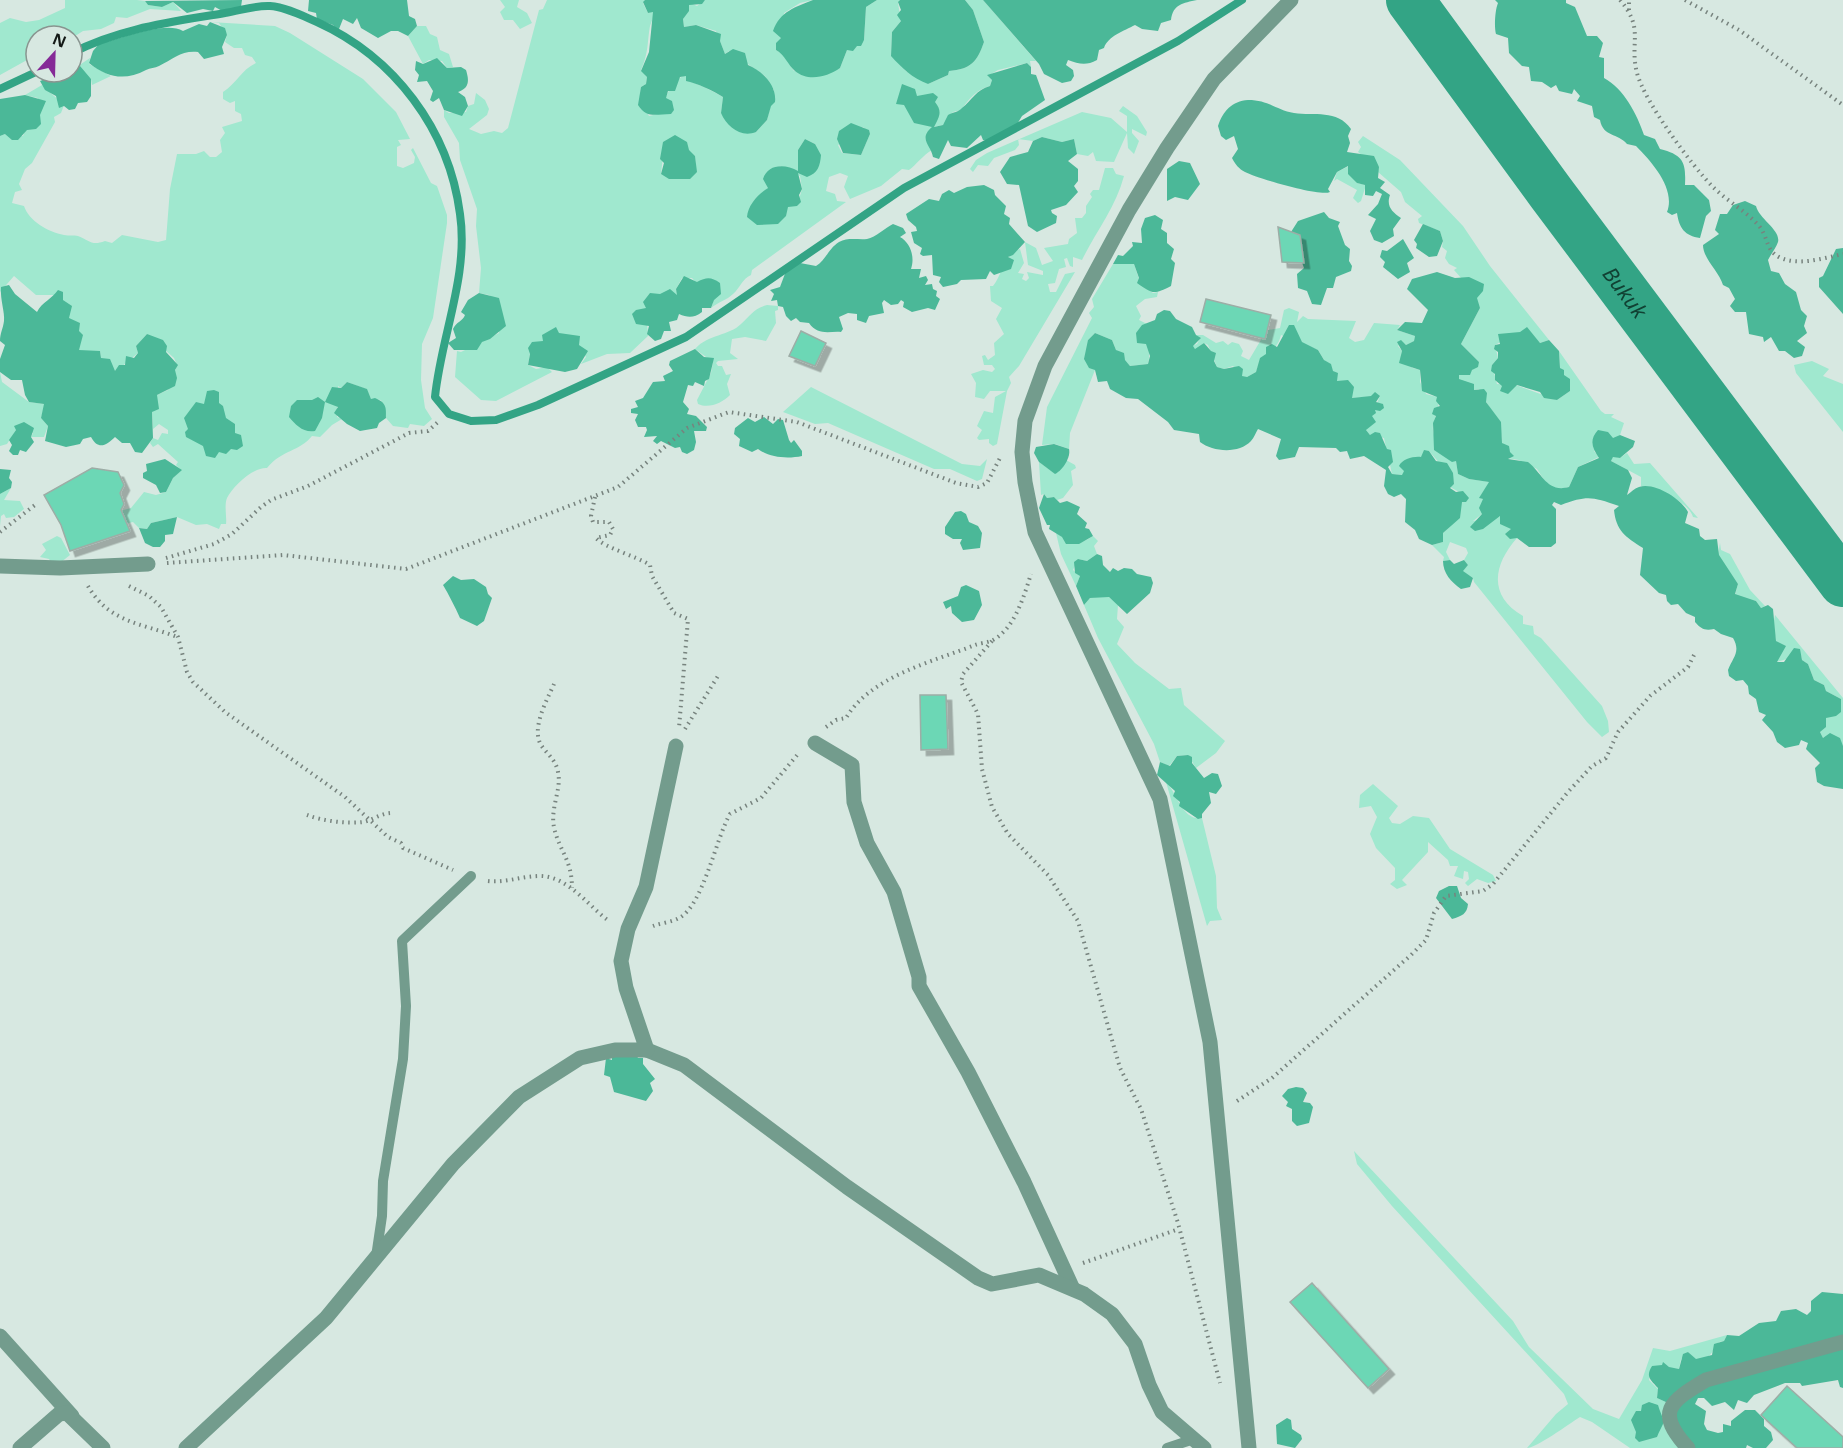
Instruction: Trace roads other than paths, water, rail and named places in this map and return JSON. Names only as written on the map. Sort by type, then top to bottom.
[{"type":"street","points":[[1249,1448],[1210,1042],[1160,799],[1035,532],[1024,482],[1022,452],[1025,421],[1045,366],[1128,210],[1214,79],[1285,5]]},
{"type":"street","points":[[0,566],[91,567],[148,564]]},
{"type":"street","points":[[814,743],[852,765],[854,802],[867,843],[894,892],[919,977],[919,986],[968,1072],[1024,1182],[1073,1289]]},
{"type":"street","points":[[647,1050],[621,962],[627,933],[646,887],[676,746]]},
{"type":"street","points":[[186,1448],[326,1318],[453,1164],[519,1097],[580,1058],[615,1050],[647,1050],[684,1065],[848,1187],[978,1278],[992,1284],[1039,1275],[1073,1289],[1112,1314],[1135,1344],[1149,1385],[1162,1413],[1199,1443]]},
{"type":"street","points":[[0,1336],[56,1398],[65,1415],[103,1448]]},
{"type":"street","points":[[1688,1448],[1670,1425],[1669,1414],[1675,1401],[1685,1392],[1706,1380],[1843,1342]]},
{"type":"street","points":[[20,1448],[65,1415]]},
{"type":"lane","points":[[376,1257],[382,1216],[382,1181],[403,1059],[406,1006],[402,941],[471,876]]},
{"type":"lane","points":[[1167,1448],[1199,1443]]},
{"type":"waterway","points":[[84,47],[109,37],[147,27],[265,6],[288,10],[317,22],[345,37],[370,55],[413,99],[430,125],[444,153],[454,183],[460,214],[462,237],[458,283],[435,397],[449,414],[471,421],[496,420],[538,405],[686,337],[904,188],[1178,41],[1242,0]]},
{"type":"waterway","name":"Bukuk","points":[[1410,0],[1551,193],[1843,583]]},
{"type":"waterway","points":[[0,89],[24,78]]}]
